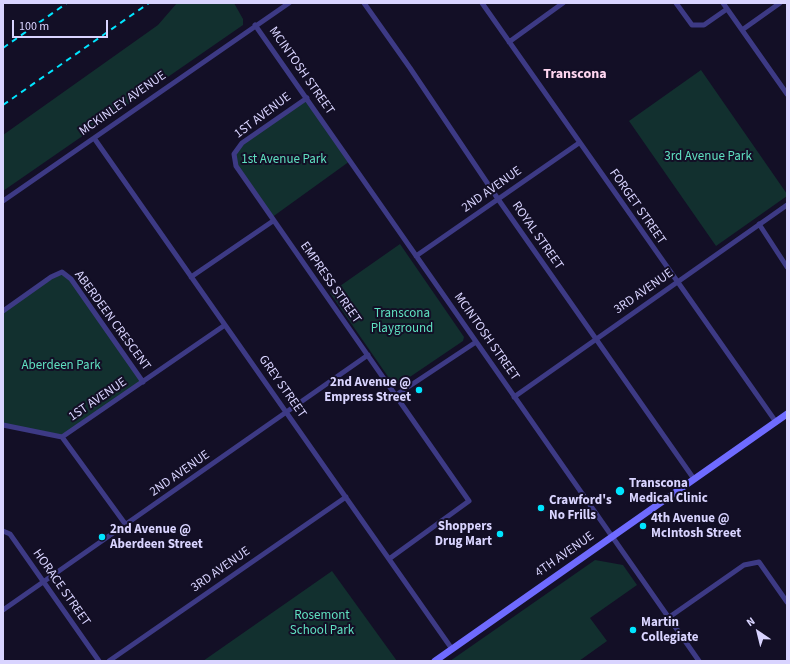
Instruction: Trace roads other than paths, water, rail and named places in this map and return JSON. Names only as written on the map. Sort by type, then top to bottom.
[{"type":"street","points":[[255,25],[289,3]]},
{"type":"street","name":"ROYAL STREET","points":[[364,3],[410,68],[498,199],[694,479]]},
{"type":"street","name":"FORGET STREET","points":[[482,3],[776,422]]},
{"type":"street","points":[[509,42],[563,3]]},
{"type":"street","points":[[676,3],[692,25],[704,25],[727,9]]},
{"type":"street","points":[[723,3],[787,94]]},
{"type":"street","points":[[742,30],[780,3]]},
{"type":"street","name":"MCINTOSH STREET","points":[[255,25],[699,661]]},
{"type":"street","name":"MCKINLEY AVENUE","points":[[3,201],[255,25]]},
{"type":"street","name":"1ST AVENUE","points":[[234,154],[242,143],[307,98]]},
{"type":"street","name":"GREY STREET","points":[[94,138],[452,649]]},
{"type":"street","name":"2ND AVENUE","points":[[416,256],[579,143]]},
{"type":"street","name":"EMPRESS STREET","points":[[234,154],[236,166],[273,221],[469,501],[389,559]]},
{"type":"street","name":"3RD AVENUE","points":[[514,397],[787,205]]},
{"type":"street","points":[[191,277],[273,221]]},
{"type":"street","points":[[759,224],[787,267]]},
{"type":"street","name":"ABERDEEN CRESCENT","points":[[3,311],[51,277],[62,272],[71,279],[143,382]]},
{"type":"street","name":"1ST AVENUE","points":[[62,437],[225,325]]},
{"type":"street","points":[[396,395],[476,342]]},
{"type":"street","name":"2ND AVENUE","points":[[3,610],[44,583],[368,355]]},
{"type":"street","name":"4TH AVENUE","points":[[435,661],[787,414]]},
{"type":"street","points":[[3,425],[62,437],[126,525]]},
{"type":"street","name":"3RD AVENUE","points":[[109,661],[346,497]]},
{"type":"street","name":"HORACE STREET","points":[[3,530],[10,534],[99,661]]},
{"type":"street","points":[[668,618],[744,565],[759,562],[787,602]]},
{"type":"railway","points":[[3,48],[67,3]]},
{"type":"railway","points":[[3,105],[149,3]]},
{"type":"place","name":"2nd Avenue @ Empress Street","points":[[419,390]]},
{"type":"place","name":"Transcona Medical Clinic","points":[[620,491]]},
{"type":"place","name":"Crawford's No Frills","points":[[541,508]]},
{"type":"place","name":"4th Avenue @ McIntosh Street","points":[[643,526]]},
{"type":"place","name":"Shoppers Drug Mart","points":[[500,534]]},
{"type":"place","name":"2nd Avenue @ Aberdeen Street","points":[[102,537]]},
{"type":"place","name":"Martin Collegiate","points":[[633,630]]},
{"type":"district","name":"Transcona","points":[[575,75]]},
{"type":"park label","name":"3rd Avenue Park","points":[[708,157]]},
{"type":"park label","name":"1st Avenue Park","points":[[284,160]]},
{"type":"park label","name":"Transcona Playground","points":[[402,322]]},
{"type":"park label","name":"Aberdeen Park","points":[[61,366]]},
{"type":"park label","name":"Rosemont School Park","points":[[322,624]]}]
